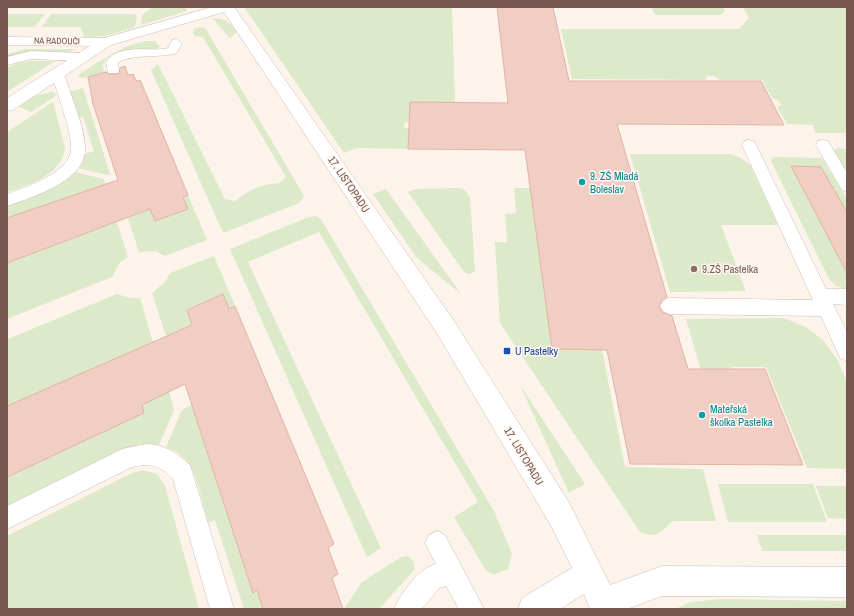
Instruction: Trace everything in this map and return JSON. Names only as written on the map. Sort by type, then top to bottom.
[{"type":"street","name":"17. LISTOPADU","points":[[7,106],[106,42],[227,7],[446,328],[560,514],[590,573],[604,606],[662,581],[847,582]]},
{"type":"street","points":[[533,609],[590,573]]},
{"type":"lane","points":[[113,70],[112,62],[120,56],[133,54],[161,54],[173,50],[178,46],[166,24]]},
{"type":"lane","name":"NA RADOUČI","points":[[7,41],[106,42]]},
{"type":"lane","points":[[7,61],[31,55],[82,57]]},
{"type":"lane","points":[[7,200],[37,190],[61,175],[75,160],[78,152],[78,144],[58,73]]},
{"type":"lane","points":[[749,145],[847,352]]},
{"type":"lane","points":[[823,145],[847,186]]},
{"type":"lane","points":[[669,306],[824,302],[847,297]]},
{"type":"lane","points":[[7,518],[130,457],[146,454],[159,455],[172,462],[182,473],[222,609]]},
{"type":"lane","points":[[438,543],[472,609]]},
{"type":"lane","points":[[406,609],[432,577],[449,574],[457,580]]},
{"type":"green space","points":[[153,7],[185,7],[187,11],[141,25],[142,15]]},
{"type":"green space","points":[[244,7],[452,7],[455,103],[410,103],[410,121],[404,123],[404,127],[409,129],[408,149],[357,148],[344,153]]},
{"type":"green space","points":[[651,7],[723,7],[725,11],[721,15],[655,15]]},
{"type":"green space","points":[[743,7],[847,7],[847,133],[816,133],[812,125],[787,124],[777,107],[781,105],[778,100],[772,98],[762,80],[720,80],[714,76],[707,76],[705,80],[572,79],[561,29],[739,29],[749,18]]},
{"type":"green space","points":[[7,14],[45,14],[35,27],[7,27]]},
{"type":"green space","points":[[51,14],[135,14],[137,16],[135,27],[104,36],[85,37],[80,27],[42,27]]},
{"type":"green space","points":[[212,18],[226,21],[237,32],[230,38]]},
{"type":"green space","points":[[199,27],[205,28],[207,31],[304,196],[299,203],[223,233],[151,70],[158,64],[225,199],[235,201],[251,190],[262,186],[280,183],[286,177],[203,37],[195,36],[193,33],[194,29]]},
{"type":"green space","points":[[147,41],[155,41],[160,46],[155,51],[126,50],[118,52],[106,60],[102,66],[105,72],[84,78],[78,77],[81,73],[121,49]]},
{"type":"green space","points":[[26,49],[76,49],[70,52],[29,51],[7,57],[7,54]]},
{"type":"green space","points":[[30,61],[55,61],[7,92],[7,68],[17,63]]},
{"type":"green space","points":[[83,88],[110,174],[107,175],[74,167],[82,155],[94,151],[83,117],[77,119],[68,92]]},
{"type":"green space","points":[[52,92],[57,95],[31,112],[18,106],[37,95]]},
{"type":"green space","points":[[53,102],[65,148],[63,157],[58,165],[43,178],[7,192],[7,132]]},
{"type":"green space","points":[[837,148],[847,149],[847,173],[834,151]]},
{"type":"green space","points":[[630,154],[729,154],[741,158],[750,165],[778,225],[721,225],[746,291],[670,292]]},
{"type":"green space","points":[[772,158],[822,158],[847,199],[847,289],[836,286],[829,279],[771,161]]},
{"type":"green space","points":[[71,171],[104,179],[107,189],[84,192],[7,218],[7,205]]},
{"type":"green space","points":[[459,188],[465,190],[470,198],[475,270],[469,274],[464,272],[408,192],[415,189]]},
{"type":"green space","points":[[514,188],[530,188],[552,349],[602,350],[625,467],[703,469],[716,521],[673,521],[659,533],[651,535],[640,532],[500,323],[495,242],[507,242],[505,214],[516,213]]},
{"type":"green space","points":[[386,189],[461,294],[417,258],[373,194]]},
{"type":"green space","points":[[188,195],[207,240],[165,256],[155,251],[139,252],[128,218],[151,209],[155,221],[188,209],[183,197]]},
{"type":"green space","points":[[315,216],[321,219],[494,511],[512,554],[508,569],[493,575],[485,569],[454,517],[478,502],[319,232],[248,262],[381,548],[367,557],[230,249],[309,217]]},
{"type":"green space","points":[[117,222],[128,257],[120,262],[112,277],[7,319],[7,263]]},
{"type":"green space","points":[[214,256],[235,306],[229,309],[223,294],[187,309],[192,325],[166,336],[152,293],[166,281],[170,273]]},
{"type":"green space","points":[[117,294],[130,298],[140,298],[153,342],[7,406],[8,339]]},
{"type":"green space","points":[[784,318],[806,327],[823,340],[837,359],[847,382],[847,469],[807,468],[766,367],[730,367],[734,378],[703,377],[686,319]]},
{"type":"green space","points":[[520,385],[585,484],[569,493]]},
{"type":"green space","points":[[169,391],[174,410],[159,445],[140,444],[130,448],[7,508],[7,477],[144,413],[142,405]]},
{"type":"green space","points":[[192,405],[253,592],[257,590],[263,609],[244,609],[215,520],[208,523],[193,472],[183,457],[166,447],[182,410]]},
{"type":"green space","points":[[142,470],[157,474],[165,486],[199,609],[7,609],[7,536],[130,474]]},
{"type":"green space","points":[[718,484],[813,484],[827,522],[728,522]]},
{"type":"green space","points":[[816,486],[847,486],[847,519],[828,518]]},
{"type":"green space","points":[[757,535],[847,535],[847,551],[762,551]]},
{"type":"green space","points":[[407,556],[414,562],[414,570],[379,609],[344,609],[361,583],[401,557]]},
{"type":"green space","points":[[722,599],[847,601],[847,609],[675,609],[690,602]]},
{"type":"building","name":"9. ZŠ Mladá Boleslav","points":[[497,7],[553,7],[569,81],[761,81],[784,125],[617,124],[667,297],[662,300],[659,307],[662,312],[672,316],[688,369],[765,369],[803,465],[630,464],[607,350],[552,349],[525,150],[408,149],[410,102],[508,103]]},
{"type":"building","points":[[125,66],[128,75],[133,74],[136,81],[140,80],[188,195],[183,197],[188,209],[155,221],[150,209],[7,263],[7,218],[118,180],[93,104],[88,77],[106,72],[108,74],[118,74],[120,68]]},
{"type":"building","points":[[791,166],[821,167],[847,212],[847,273]]},
{"type":"building","points":[[223,294],[229,309],[235,306],[334,544],[328,548],[338,574],[332,578],[343,609],[263,609],[257,590],[253,593],[185,384],[142,405],[144,413],[7,477],[7,406],[192,325],[187,310]]},
{"type":"place","name":"9. ZŠ Mladá Boleslav","points":[[582,182]]},
{"type":"place","name":"9.ZŠ Pastelka","points":[[694,269]]},
{"type":"place","name":"U Pastelky","points":[[507,351]]},
{"type":"place","name":"Mateřská školka Pastelka","points":[[702,415]]}]
